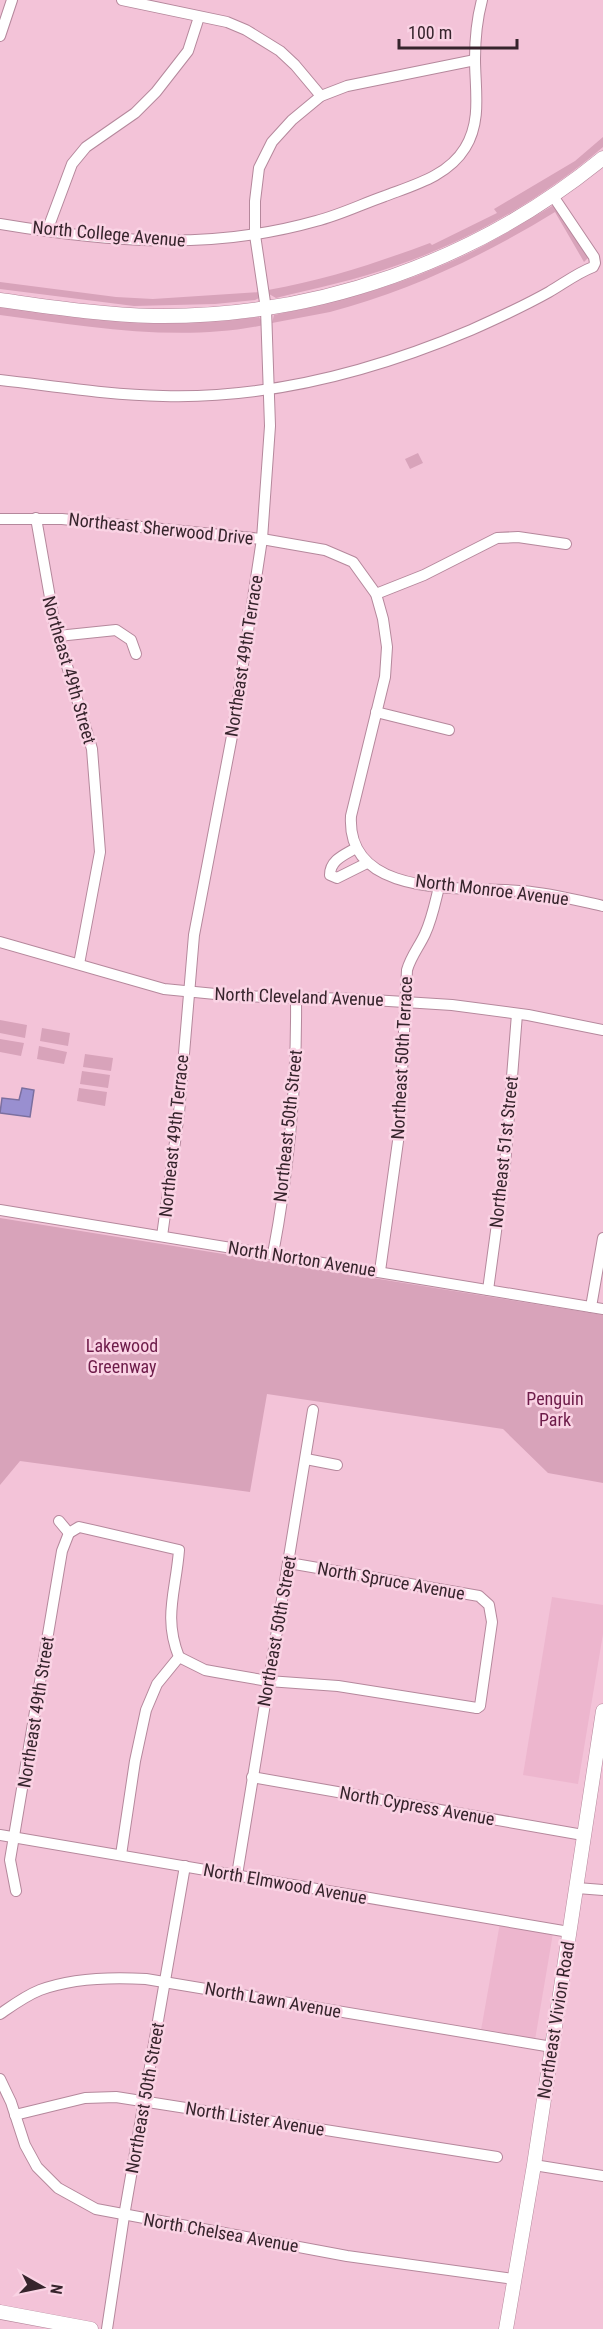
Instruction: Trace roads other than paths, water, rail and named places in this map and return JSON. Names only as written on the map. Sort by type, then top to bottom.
[{"type":"main road","points":[[0,300],[102,314],[134,316],[222,314],[266,309],[328,296],[409,271],[490,234],[553,196],[603,158]]},
{"type":"main road","name":"Northeast Vivion Road","points":[[506,2329],[534,2165],[603,1711]]},
{"type":"main road","points":[[0,2312],[91,2329]]},
{"type":"street","points":[[0,36],[12,0]]},
{"type":"street","points":[[122,0],[227,22],[264,40],[295,65],[321,96]]},
{"type":"street","points":[[475,60],[482,0]]},
{"type":"street","points":[[47,231],[72,164],[86,147],[135,113],[156,92],[188,51],[199,17]]},
{"type":"street","name":"Northeast 49th Terrace","points":[[162,1236],[179,1113],[194,935],[232,736],[262,539],[270,426],[266,309],[255,235],[255,201],[259,168],[272,142],[292,120],[321,96],[348,86],[475,60]]},
{"type":"street","name":"North College Avenue","points":[[0,224],[47,231],[165,242],[255,235],[320,221],[416,184],[443,171],[465,148],[474,128],[477,106],[475,60]]},
{"type":"street","points":[[0,380],[131,395],[230,394],[306,383],[339,375],[445,340],[528,303],[592,267],[595,263],[553,196]]},
{"type":"street","name":"Northeast Sherwood Drive","points":[[0,519],[36,518],[94,522],[262,539],[321,549],[353,562],[376,594]]},
{"type":"street","name":"Northeast 49th Street","points":[[36,518],[49,604],[92,749],[100,852],[79,964]]},
{"type":"street","points":[[367,863],[337,878],[330,875],[330,868],[334,862],[356,848],[351,832],[351,816],[385,677],[386,637],[376,594],[424,575],[497,538],[518,537],[566,544]]},
{"type":"street","points":[[58,636],[116,630],[131,640],[136,654]]},
{"type":"street","points":[[376,712],[449,730]]},
{"type":"street","name":"North Monroe Avenue","points":[[356,848],[367,863],[390,876],[439,887],[521,891],[603,906]]},
{"type":"street","name":"Northeast 50th Terrace","points":[[380,1271],[399,1134],[408,963],[431,919],[439,887]]},
{"type":"street","name":"North Cleveland Avenue","points":[[0,942],[164,989],[452,1005],[603,1030]]},
{"type":"street","name":"Northeast 50th Street","points":[[273,1254],[284,1186],[294,1095],[297,1050],[296,998]]},
{"type":"street","name":"Northeast 51st Street","points":[[488,1290],[505,1165],[517,1014]]},
{"type":"street","name":"North Norton Avenue","points":[[0,1210],[603,1309]]},
{"type":"street","points":[[591,1307],[603,1238]]},
{"type":"street","name":"Northeast 50th Street","points":[[237,1875],[313,1410]]},
{"type":"street","points":[[306,1459],[337,1465]]},
{"type":"street","points":[[59,1521],[69,1533],[80,1527],[179,1550],[169,1618],[179,1657],[206,1670],[268,1681]]},
{"type":"street","name":"Northeast 49th Street","points":[[16,1891],[10,1860],[62,1551],[69,1533]]},
{"type":"street","name":"North Spruce Avenue","points":[[268,1681],[338,1686],[480,1712],[492,1622],[489,1605],[479,1596],[289,1563]]},
{"type":"street","points":[[122,1855],[135,1761],[146,1710],[157,1684],[179,1657]]},
{"type":"street","name":"North Cypress Avenue","points":[[252,1777],[583,1835]]},
{"type":"street","name":"North Elmwood Avenue","points":[[0,1834],[569,1932]]},
{"type":"street","name":"Northeast 50th Street","points":[[107,2329],[124,2216],[185,1866]]},
{"type":"street","points":[[576,1888],[603,1890]]},
{"type":"street","name":"North Lawn Avenue","points":[[0,2014],[30,1994],[56,1985],[109,1978],[166,1981],[552,2048]]},
{"type":"street","name":"North Chelsea Avenue","points":[[0,2079],[25,2145],[37,2167],[47,2178],[83,2203],[105,2212],[347,2256],[514,2279]]},
{"type":"street","name":"North Lister Avenue","points":[[15,2115],[95,2097],[116,2097],[497,2157]]},
{"type":"street","points":[[534,2165],[603,2176]]},
{"type":"park label","name":"Lakewood Greenway","points":[[122,1356]]},
{"type":"park label","name":"Penguin Park","points":[[555,1409]]}]
